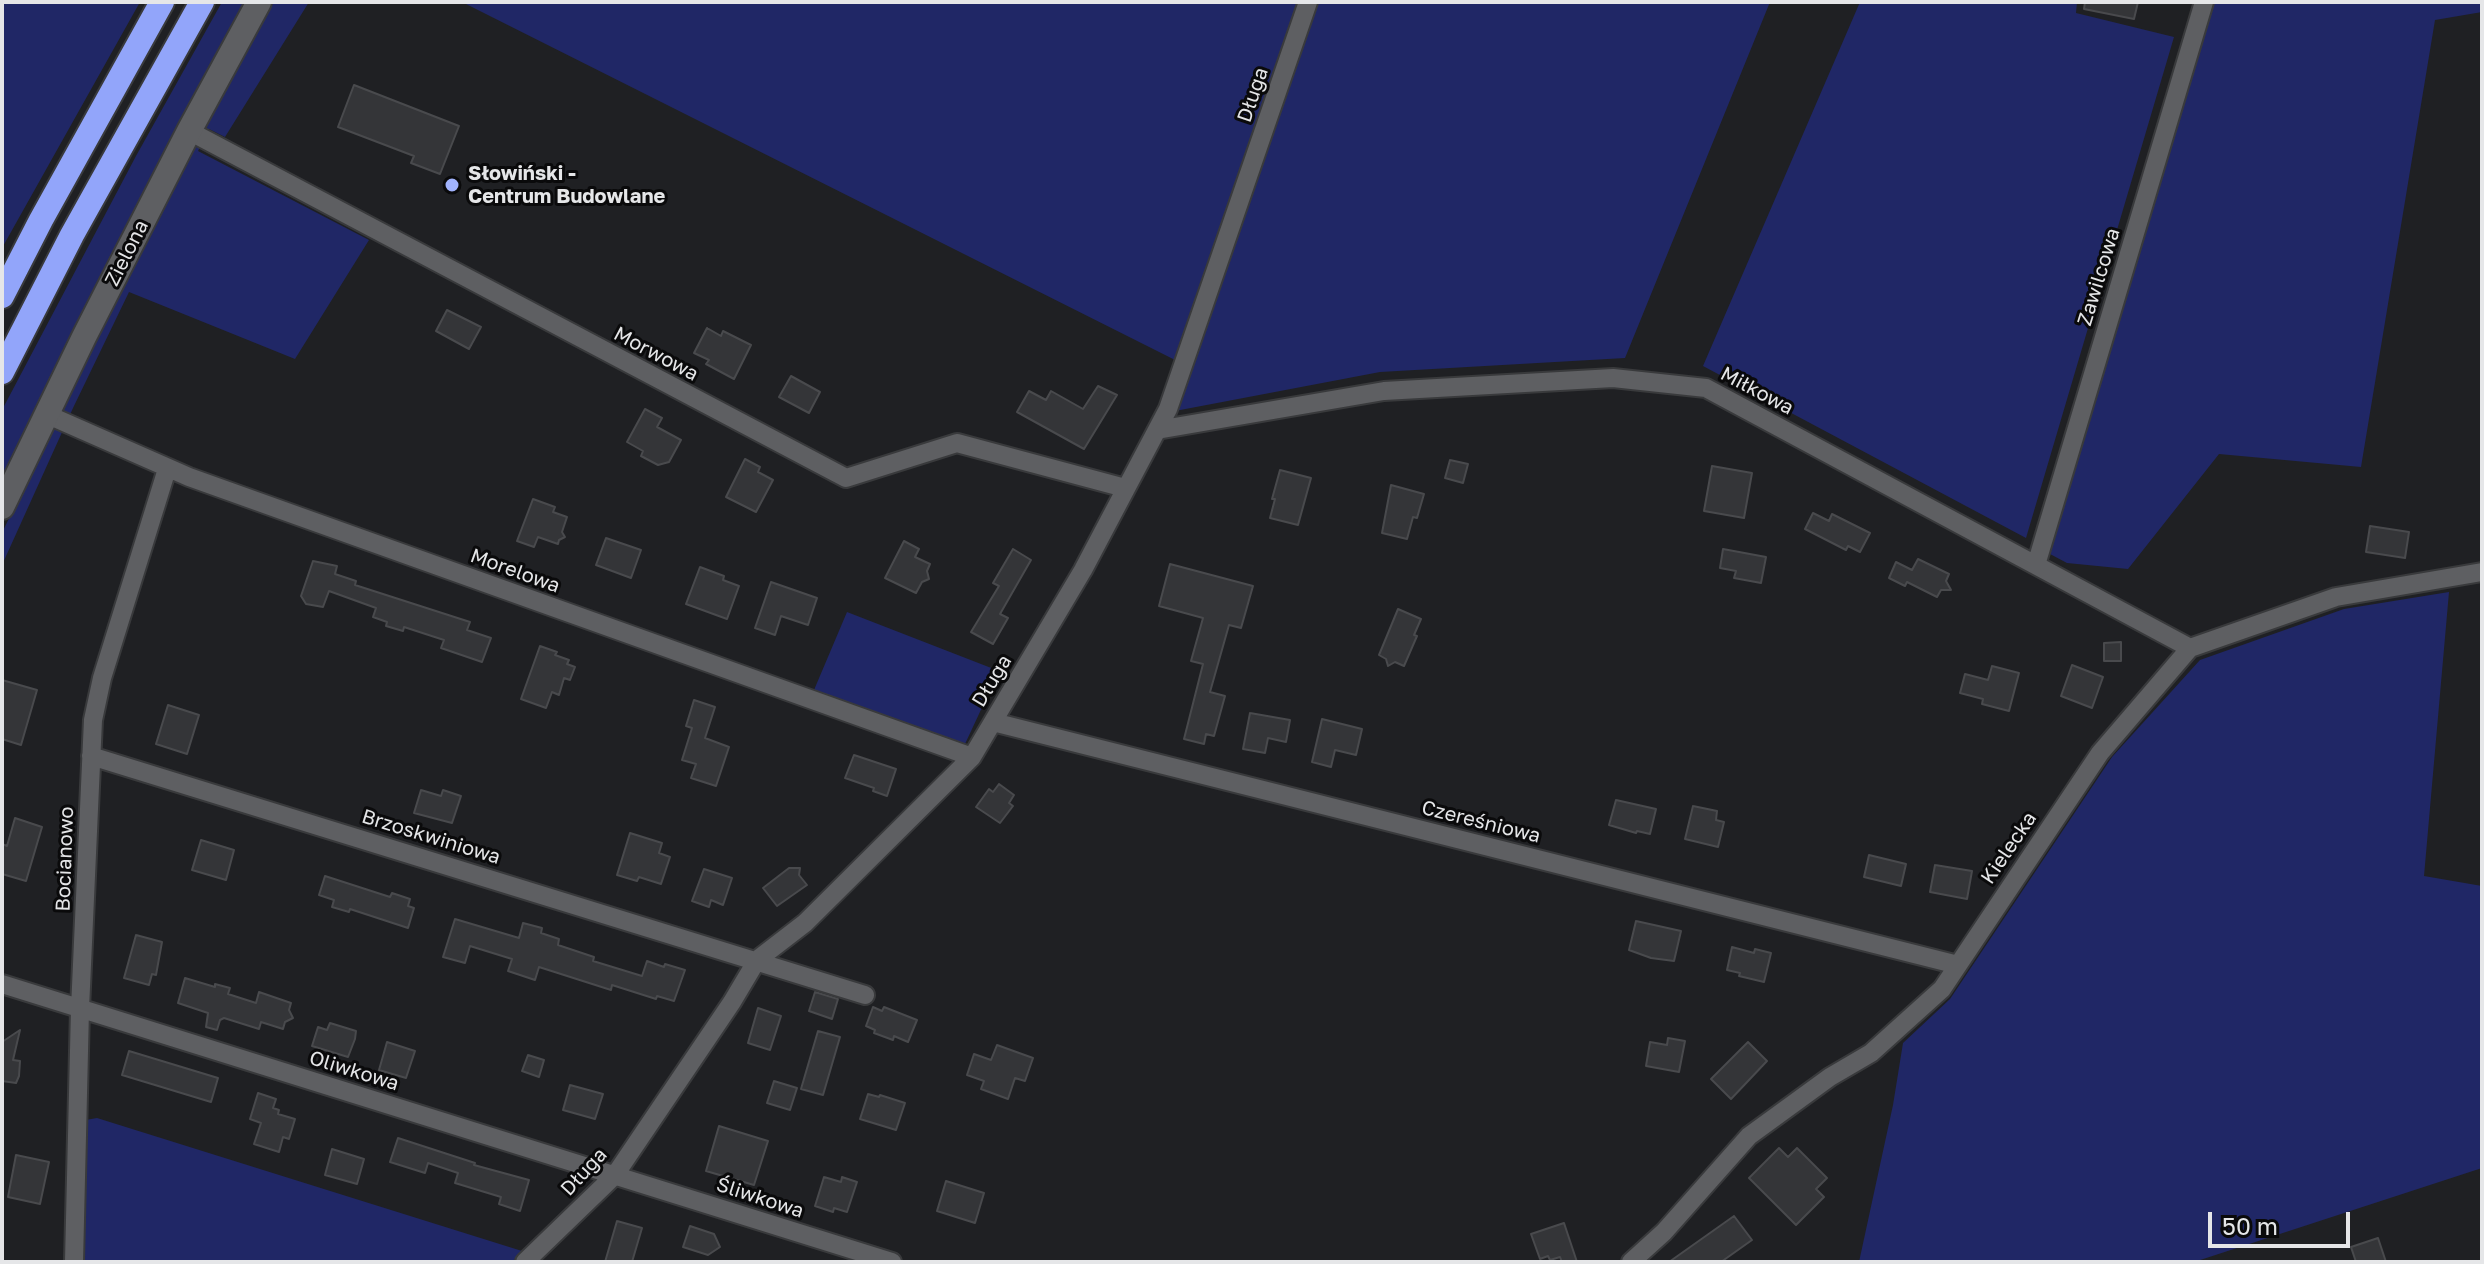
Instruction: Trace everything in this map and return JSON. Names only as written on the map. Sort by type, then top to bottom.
[{"type":"highway","points":[[2,296],[162,2]]},
{"type":"highway","points":[[2,372],[72,235],[202,2]]},
{"type":"street","name":"Zielona","points":[[2,507],[84,337],[259,2]]},
{"type":"street","name":"Długa","points":[[525,1262],[615,1175],[757,960],[805,923],[972,757],[1083,570],[1168,409],[1308,2]]},
{"type":"street","name":"Zawilcowa","points":[[2036,565],[2204,2]]},
{"type":"street","name":"Morwowa","points":[[189,131],[846,478],[957,443],[1125,488]]},
{"type":"street","name":"Miłkowa","points":[[1157,430],[1384,391],[1613,378],[1706,388],[2190,648]]},
{"type":"street","name":"Morelowa","points":[[48,415],[167,469],[972,757]]},
{"type":"street","name":"Bocianowo","points":[[74,1262],[80,1009],[93,720],[102,678],[167,469]]},
{"type":"street","points":[[2190,648],[2336,597],[2482,572]]},
{"type":"street","name":"Kielecka","points":[[1631,1262],[1664,1232],[1749,1136],[1830,1077],[1871,1053],[1942,989],[2100,753],[2190,648]]},
{"type":"street","name":"Czereśniowa","points":[[993,722],[1958,965]]},
{"type":"street","name":"Brzoskwiniowa","points":[[91,756],[865,995]]},
{"type":"street","name":"Oliwkowa","points":[[2,984],[615,1175]]},
{"type":"street","name":"Śliwkowa","points":[[615,1175],[831,1253],[892,1262]]},
{"type":"shaded area","points":[[2,2],[140,2],[2,248]]},
{"type":"shaded area","points":[[222,2],[249,2],[2,486],[2,410],[136,156]]},
{"type":"shaded area","points":[[274,2],[309,2],[225,137],[209,129],[198,151],[369,240],[295,359],[129,292],[2,565],[2,533],[67,396],[207,119]]},
{"type":"shaded area","points":[[462,2],[1770,2],[1625,358],[1380,372],[1175,411],[1191,368]]},
{"type":"shaded area","points":[[1860,2],[2077,2],[2076,13],[2174,37],[2026,538],[1703,366]]},
{"type":"shaded area","points":[[2214,2],[2482,2],[2482,12],[2435,20],[2361,467],[2219,454],[2128,569],[2067,563],[2050,554]]},
{"type":"shaded area","points":[[2449,592],[2424,876],[2482,886],[2482,1168],[2194,1262],[1859,1262],[1893,1105],[1903,1043],[1950,999],[2112,757],[2200,660],[2344,609]]},
{"type":"shaded area","points":[[847,612],[999,671],[965,744],[814,690]]},
{"type":"shaded area","points":[[97,1118],[522,1251],[512,1262],[81,1262],[80,1121]]},
{"type":"building","points":[[2085,2],[2138,2],[2134,19],[2084,9]]},
{"type":"building","points":[[354,85],[459,126],[440,174],[411,163],[414,156],[338,127]]},
{"type":"building","points":[[447,310],[481,327],[469,349],[436,331]]},
{"type":"building","points":[[707,328],[721,336],[723,331],[751,345],[734,379],[706,364],[709,360],[694,353]]},
{"type":"building","points":[[791,376],[820,392],[809,413],[779,397]]},
{"type":"building","points":[[1098,386],[1117,395],[1084,449],[1017,412],[1029,391],[1046,400],[1051,391],[1083,409]]},
{"type":"building","points":[[645,409],[662,418],[657,427],[681,440],[669,462],[658,465],[641,456],[643,451],[627,442]]},
{"type":"building","points":[[745,459],[760,467],[758,472],[773,480],[756,512],[726,497]]},
{"type":"building","points":[[1450,460],[1468,464],[1463,483],[1445,478]]},
{"type":"building","points":[[1712,466],[1752,473],[1744,518],[1704,511]]},
{"type":"building","points":[[1280,470],[1311,478],[1298,525],[1270,518]]},
{"type":"building","points":[[1391,485],[1424,494],[1407,539],[1382,533]]},
{"type":"building","points":[[533,499],[555,507],[553,512],[567,517],[562,532],[565,537],[558,544],[538,537],[534,547],[517,541]]},
{"type":"building","points":[[1813,513],[1829,521],[1832,514],[1870,533],[1860,552],[1848,546],[1846,550],[1805,529]]},
{"type":"building","points":[[2370,526],[2409,532],[2405,558],[2366,552]]},
{"type":"building","points":[[606,538],[641,550],[631,578],[596,565]]},
{"type":"building","points":[[904,541],[919,549],[915,557],[930,564],[927,571],[929,579],[922,582],[916,593],[885,578]]},
{"type":"building","points":[[1013,549],[1031,560],[1000,614],[1008,618],[993,644],[971,632],[999,586],[993,583]]},
{"type":"building","points":[[1723,549],[1766,557],[1761,583],[1734,578],[1736,571],[1720,568]]},
{"type":"building","points":[[1918,559],[1949,574],[1946,581],[1951,590],[1941,590],[1937,597],[1907,582],[1905,586],[1889,578],[1896,562],[1912,570]]},
{"type":"building","points":[[313,561],[337,566],[335,574],[356,581],[355,585],[470,622],[467,630],[491,638],[482,662],[441,648],[444,640],[404,627],[403,631],[386,626],[387,622],[373,617],[376,608],[329,591],[323,607],[306,604],[301,596]]},
{"type":"building","points":[[1170,564],[1253,586],[1241,628],[1229,625],[1210,692],[1225,696],[1214,736],[1206,734],[1204,744],[1184,739],[1203,664],[1191,661],[1203,618],[1159,606]]},
{"type":"building","points":[[700,567],[724,576],[723,580],[739,586],[727,619],[686,604]]},
{"type":"building","points":[[771,582],[817,598],[808,625],[781,616],[775,635],[755,628]]},
{"type":"building","points":[[1398,609],[1421,619],[1404,666],[1395,662],[1388,666],[1386,659],[1379,655]]},
{"type":"building","points":[[2121,642],[2121,661],[2104,661],[2104,643]]},
{"type":"building","points":[[540,646],[557,652],[555,655],[569,660],[567,664],[575,667],[570,680],[564,678],[559,695],[552,692],[546,708],[521,699]]},
{"type":"building","points":[[2072,665],[2103,677],[2092,708],[2061,696]]},
{"type":"building","points":[[1992,666],[2019,673],[2009,711],[1982,704],[1983,699],[1960,693],[1965,674],[1988,680]]},
{"type":"building","points":[[2,680],[37,690],[21,745],[2,739]]},
{"type":"building","points":[[694,700],[715,707],[705,738],[729,747],[716,786],[691,778],[696,764],[682,760],[692,728],[686,726]]},
{"type":"building","points":[[168,705],[199,715],[187,754],[156,744]]},
{"type":"building","points":[[1250,713],[1290,720],[1286,742],[1268,738],[1265,753],[1243,749]]},
{"type":"building","points":[[1322,719],[1362,729],[1356,755],[1335,750],[1331,767],[1312,762]]},
{"type":"building","points":[[854,755],[896,769],[887,796],[845,778]]},
{"type":"building","points":[[999,784],[1014,795],[1009,803],[1013,806],[1000,823],[976,807],[989,789],[993,792]]},
{"type":"building","points":[[421,790],[441,796],[443,790],[461,796],[452,823],[414,813]]},
{"type":"building","points":[[1616,800],[1656,809],[1650,834],[1609,825]]},
{"type":"building","points":[[1693,806],[1717,811],[1716,820],[1724,822],[1718,847],[1685,839]]},
{"type":"building","points":[[15,818],[42,827],[26,881],[2,874],[2,844],[7,846]]},
{"type":"building","points":[[630,833],[662,843],[659,853],[670,857],[661,884],[639,877],[637,881],[617,875]]},
{"type":"building","points":[[201,840],[234,850],[226,880],[192,870]]},
{"type":"building","points":[[1869,855],[1906,864],[1901,886],[1864,877]]},
{"type":"building","points":[[1935,865],[1972,871],[1967,899],[1930,892]]},
{"type":"building","points":[[789,868],[800,868],[799,875],[807,885],[777,906],[763,888]]},
{"type":"building","points":[[704,869],[732,878],[723,905],[711,900],[709,907],[692,901]]},
{"type":"building","points":[[325,876],[390,897],[392,893],[410,899],[408,906],[414,908],[408,928],[350,909],[349,912],[332,907],[334,900],[319,895]]},
{"type":"building","points":[[455,919],[519,938],[523,923],[542,928],[541,933],[559,939],[558,945],[594,957],[593,961],[642,976],[647,961],[685,970],[674,1001],[657,996],[656,999],[612,985],[611,990],[539,967],[535,980],[508,971],[512,959],[470,946],[465,963],[443,957]]},
{"type":"building","points":[[1636,921],[1681,931],[1674,961],[1651,958],[1629,950]]},
{"type":"building","points":[[136,935],[162,942],[156,975],[152,974],[149,985],[124,978]]},
{"type":"building","points":[[1732,947],[1754,953],[1755,949],[1771,953],[1764,982],[1727,970]]},
{"type":"building","points":[[185,978],[230,988],[228,994],[256,1003],[259,992],[291,1003],[289,1010],[293,1018],[285,1022],[283,1029],[261,1022],[259,1029],[224,1018],[220,1020],[217,1030],[206,1027],[208,1013],[178,1003]]},
{"type":"building","points":[[815,992],[838,999],[832,1019],[809,1011]]},
{"type":"building","points":[[873,1007],[882,1011],[884,1007],[917,1020],[908,1042],[874,1033],[875,1030],[866,1026]]},
{"type":"building","points":[[758,1008],[781,1016],[770,1050],[748,1043]]},
{"type":"building","points":[[330,1023],[356,1031],[348,1057],[312,1046],[318,1027],[327,1030]]},
{"type":"building","points":[[20,1030],[13,1060],[20,1061],[19,1076],[16,1083],[2,1081],[2,1042]]},
{"type":"building","points":[[818,1031],[840,1037],[823,1095],[801,1089]]},
{"type":"building","points":[[1668,1038],[1685,1041],[1679,1072],[1646,1066],[1650,1042],[1667,1045]]},
{"type":"building","points":[[387,1042],[415,1051],[406,1078],[379,1070]]},
{"type":"building","points":[[1748,1042],[1767,1061],[1731,1099],[1711,1079]]},
{"type":"building","points":[[997,1045],[1033,1058],[1025,1081],[1015,1078],[1008,1099],[981,1089],[984,1081],[967,1075],[974,1054],[991,1060]]},
{"type":"building","points":[[129,1051],[218,1078],[211,1102],[122,1075]]},
{"type":"building","points":[[528,1055],[544,1060],[539,1077],[522,1071]]},
{"type":"building","points":[[774,1081],[797,1088],[790,1110],[767,1103]]},
{"type":"building","points":[[570,1085],[603,1094],[595,1119],[563,1110]]},
{"type":"building","points":[[258,1093],[276,1099],[273,1108],[279,1110],[278,1114],[295,1119],[289,1139],[283,1137],[279,1152],[254,1144],[261,1123],[250,1119]]},
{"type":"building","points":[[868,1094],[905,1103],[896,1130],[860,1119]]},
{"type":"building","points":[[719,1126],[768,1141],[754,1185],[706,1171]]},
{"type":"building","points":[[398,1138],[474,1165],[529,1180],[520,1211],[499,1204],[501,1197],[455,1183],[458,1173],[428,1163],[425,1173],[390,1162]]},
{"type":"building","points":[[1779,1148],[1788,1157],[1797,1148],[1827,1178],[1816,1189],[1824,1197],[1796,1225],[1749,1178]]},
{"type":"building","points":[[332,1149],[364,1159],[357,1184],[325,1175]]},
{"type":"building","points":[[16,1155],[49,1162],[40,1204],[8,1197]]},
{"type":"building","points":[[824,1177],[841,1182],[842,1177],[857,1182],[847,1212],[834,1208],[833,1212],[815,1206]]},
{"type":"building","points":[[946,1181],[984,1193],[975,1223],[937,1211]]},
{"type":"building","points":[[1734,1216],[1752,1240],[1721,1262],[1669,1262]]},
{"type":"building","points":[[617,1221],[642,1228],[632,1262],[605,1262]]},
{"type":"building","points":[[1564,1223],[1577,1262],[1562,1262],[1560,1257],[1550,1260],[1548,1256],[1540,1259],[1531,1234]]},
{"type":"building","points":[[690,1226],[714,1234],[720,1247],[708,1255],[683,1247]]},
{"type":"building","points":[[2378,1238],[2386,1262],[2356,1262],[2351,1247]]},
{"type":"place","name":"Słowiński - Centrum Budowlane","points":[[452,185]]}]
